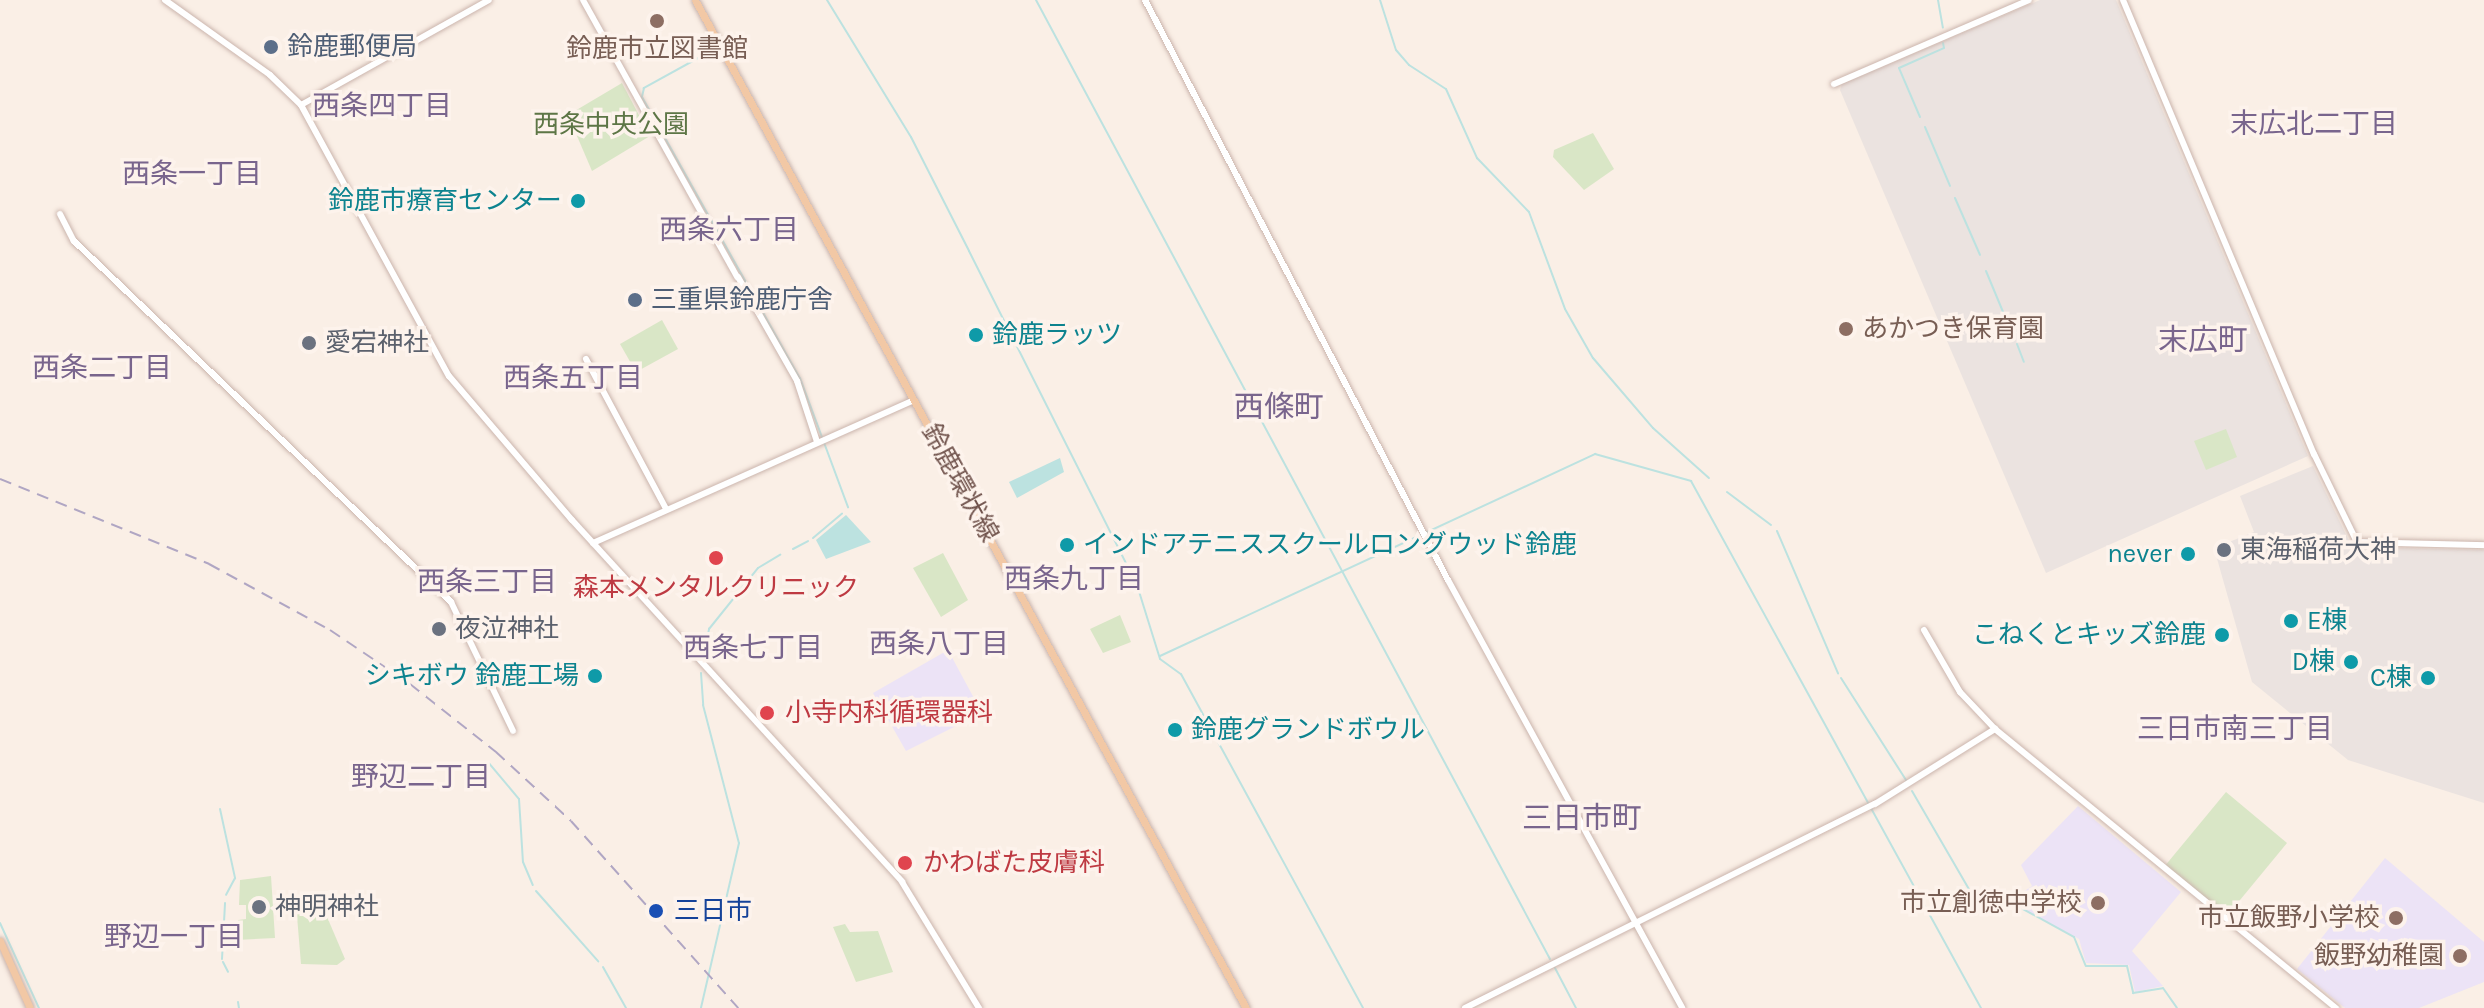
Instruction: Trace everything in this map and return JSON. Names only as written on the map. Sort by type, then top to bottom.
[{"type":"main road","name":"鈴鹿環状線","points":[[695,0],[1246,1008]]},
{"type":"main road","points":[[0,941],[30,1008]]},
{"type":"street","points":[[165,0],[270,75],[301,105],[436,358],[593,543],[902,882],[979,1008]]},
{"type":"street","points":[[301,105],[489,0]]},
{"type":"street","points":[[583,0],[797,381],[821,440]]},
{"type":"street","points":[[1145,0],[1421,527],[1682,1008]]},
{"type":"street","points":[[1834,84],[2029,0]]},
{"type":"street","points":[[2123,0],[2314,454],[2357,542],[2484,545]]},
{"type":"street","points":[[60,214],[74,241],[451,602],[513,731]]},
{"type":"street","points":[[586,359],[666,509]]},
{"type":"street","points":[[593,543],[914,400]]},
{"type":"street","points":[[1924,630],[1960,692],[1995,729],[2336,1008]]},
{"type":"street","points":[[1465,1008],[1870,806],[1995,729]]},
{"type":"shaded area","points":[[2040,0],[2116,0],[2308,456],[2046,573],[1840,90],[1842,84]]},
{"type":"shaded area","points":[[2313,466],[2352,547],[2484,550],[2484,803],[2348,760],[2252,682],[2214,548],[2254,532],[2240,496]]},
{"type":"shaded area","points":[[948,650],[982,713],[906,751],[873,693]]},
{"type":"shaded area","name":"市立創徳中学校","points":[[2078,806],[2181,892],[2132,951],[2163,986],[2135,992],[2129,965],[2086,963],[2079,939],[2028,912],[2020,894],[2032,886],[2021,865]]},
{"type":"shaded area","name":"市立飯野小学校","points":[[2385,858],[2484,942],[2484,982],[2419,1008],[2345,1008],[2297,969]]},
{"type":"green space","name":"西条中央公園","points":[[622,83],[650,136],[592,171],[568,115]]},
{"type":"green space","points":[[1593,133],[1614,169],[1584,190],[1553,157],[1554,150]]},
{"type":"green space","points":[[662,320],[678,349],[636,372],[620,344]]},
{"type":"green space","points":[[2226,429],[2237,457],[2206,470],[2194,441]]},
{"type":"green space","points":[[943,553],[968,600],[941,617],[913,568]]},
{"type":"green space","points":[[1120,615],[1131,642],[1103,653],[1090,629]]},
{"type":"green space","points":[[2226,792],[2287,843],[2226,917],[2164,867]]},
{"type":"green space","points":[[271,876],[275,938],[236,940],[238,920],[246,919],[246,905],[239,905],[240,880]]},
{"type":"green space","points":[[319,898],[345,959],[337,965],[301,964],[296,904]]},
{"type":"green space","points":[[845,924],[850,932],[878,931],[893,972],[856,982],[833,927]]},
{"type":"water","points":[[1060,458],[1064,472],[1017,498],[1009,482]]},
{"type":"water","points":[[846,515],[871,542],[826,559],[816,540]]},
{"type":"waterway","points":[[827,0],[911,137],[969,251],[1137,585],[1160,659],[1181,674],[1363,1008]]},
{"type":"waterway","points":[[1036,0],[1550,959]]},
{"type":"waterway","points":[[1380,0],[1396,50],[1409,65],[1446,89],[1477,158],[1529,212],[1565,309],[1593,358],[1653,428],[1709,478]]},
{"type":"waterway","points":[[1938,0],[1943,28]]},
{"type":"waterway","points":[[1920,117],[1899,68],[1944,48],[1943,43]]},
{"type":"waterway","points":[[711,51],[644,88],[642,97],[800,378],[848,507]]},
{"type":"waterway","points":[[1925,127],[1950,186]]},
{"type":"waterway","points":[[1955,198],[1980,255]]},
{"type":"waterway","points":[[1986,271],[2011,331]]},
{"type":"waterway","points":[[2017,344],[2024,362]]},
{"type":"waterway","points":[[1160,656],[1595,454],[1691,481],[1981,1008]]},
{"type":"waterway","points":[[1727,492],[1771,525]]},
{"type":"waterway","points":[[813,538],[842,514]]},
{"type":"waterway","points":[[1777,531],[1838,673]]},
{"type":"waterway","points":[[793,549],[808,541]]},
{"type":"waterway","points":[[703,660],[709,629],[758,568],[780,555]]},
{"type":"waterway","points":[[701,673],[703,705],[739,843],[701,1008]]},
{"type":"waterway","points":[[1841,678],[1906,780]]},
{"type":"waterway","points":[[488,762],[519,799],[523,862],[533,885]]},
{"type":"waterway","points":[[1912,791],[1970,891],[2001,897],[2074,937],[2086,966],[2127,966],[2133,993],[2163,988],[2177,1008]]},
{"type":"waterway","points":[[220,809],[235,878],[226,895]]},
{"type":"waterway","points":[[536,891],[598,961]]},
{"type":"waterway","points":[[222,959],[225,903]]},
{"type":"waterway","points":[[0,923],[39,1008]]},
{"type":"waterway","points":[[223,962],[228,972]]},
{"type":"waterway","points":[[603,967],[626,1008]]},
{"type":"waterway","points":[[1555,968],[1576,1008]]},
{"type":"waterway","points":[[238,1002],[239,1008]]},
{"type":"railway","points":[[0,479],[209,564],[330,630],[410,684],[496,752],[571,821],[738,1008]]},
{"type":"place","name":"鈴鹿市立図書館","points":[[657,21]]},
{"type":"place","name":"鈴鹿郵便局","points":[[271,47]]},
{"type":"place","name":"鈴鹿市療育センター","points":[[578,201]]},
{"type":"place","name":"三重県鈴鹿庁舎","points":[[635,300]]},
{"type":"place","name":"あかつき保育園","points":[[1846,329]]},
{"type":"place","name":"鈴鹿ラッツ","points":[[976,335]]},
{"type":"place","name":"愛宕神社","points":[[309,343]]},
{"type":"place","name":"インドアテニススクールロングウッド鈴鹿","points":[[1067,545]]},
{"type":"place","name":"東海稲荷大神","points":[[2224,550]]},
{"type":"place","name":"never","points":[[2188,554]]},
{"type":"place","name":"森本メンタルクリニック","points":[[716,558]]},
{"type":"place","name":"E棟","points":[[2291,621]]},
{"type":"place","name":"夜泣神社","points":[[439,629]]},
{"type":"place","name":"こねくとキッズ鈴鹿","points":[[2222,635]]},
{"type":"place","name":"D棟","points":[[2351,662]]},
{"type":"place","name":"シキボウ 鈴鹿工場","points":[[595,676]]},
{"type":"place","name":"C棟","points":[[2428,678]]},
{"type":"place","name":"小寺内科循環器科","points":[[767,713]]},
{"type":"place","name":"鈴鹿グランドボウル","points":[[1175,730]]},
{"type":"place","name":"かわばた皮膚科","points":[[905,863]]},
{"type":"place","name":"市立創徳中学校","points":[[2098,903]]},
{"type":"place","name":"神明神社","points":[[259,907]]},
{"type":"place","name":"三日市","points":[[656,911]]},
{"type":"place","name":"市立飯野小学校","points":[[2396,918]]},
{"type":"place","name":"飯野幼稚園","points":[[2460,956]]},
{"type":"district","name":"西条四丁目","points":[[382,106]]},
{"type":"district","name":"末広北二丁目","points":[[2314,124]]},
{"type":"district","name":"西条一丁目","points":[[192,174]]},
{"type":"district","name":"西条六丁目","points":[[729,230]]},
{"type":"district","name":"末広町","points":[[2203,340]]},
{"type":"district","name":"西条二丁目","points":[[102,368]]},
{"type":"district","name":"西条五丁目","points":[[573,378]]},
{"type":"district","name":"西條町","points":[[1279,407]]},
{"type":"district","name":"西条九丁目","points":[[1074,579]]},
{"type":"district","name":"西条三丁目","points":[[487,582]]},
{"type":"district","name":"西条八丁目","points":[[939,644]]},
{"type":"district","name":"西条七丁目","points":[[753,648]]},
{"type":"district","name":"三日市南三丁目","points":[[2235,729]]},
{"type":"district","name":"野辺二丁目","points":[[421,777]]},
{"type":"district","name":"三日市町","points":[[1582,818]]},
{"type":"district","name":"野辺一丁目","points":[[174,937]]}]
